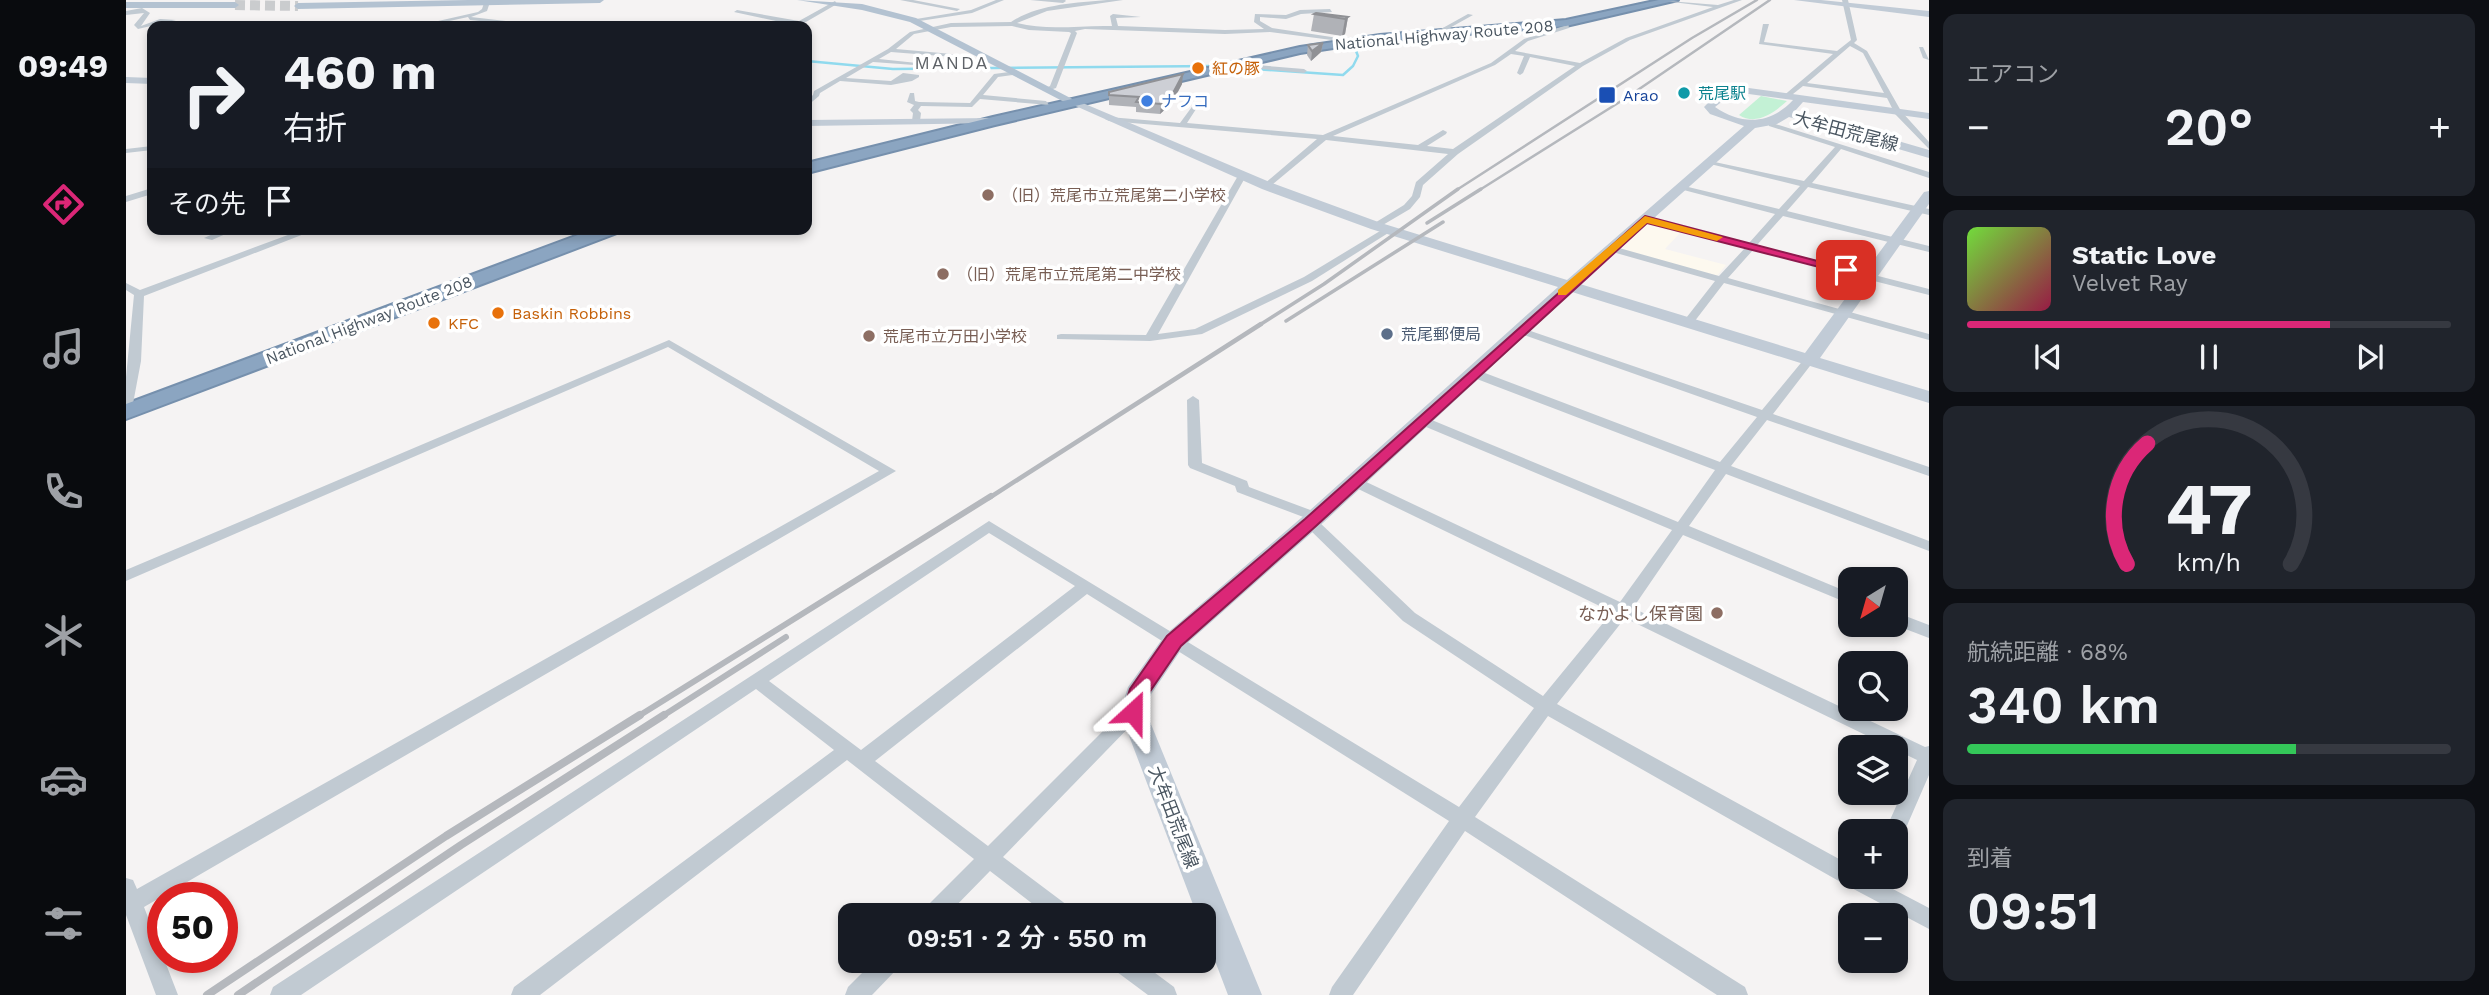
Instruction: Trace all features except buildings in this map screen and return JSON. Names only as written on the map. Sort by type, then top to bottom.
[{"type":"highway","name":"National Highway Route 208","points":[[812,167],[1232,65],[1355,41],[1566,23],[1671,0]]},
{"type":"highway","name":"National Highway Route 208","points":[[126,410],[595,235]]},
{"type":"main road","points":[[298,6],[600,0]]},
{"type":"main road","points":[[801,0],[839,1],[913,20],[1074,103]]},
{"type":"main road","points":[[126,5],[235,5]]},
{"type":"street","points":[[903,0],[972,11]]},
{"type":"street","points":[[913,20],[972,11],[1001,0]]},
{"type":"street","points":[[1034,0],[1072,0]]},
{"type":"street","points":[[1012,24],[1018,18],[1033,13],[1120,0]]},
{"type":"street","points":[[1658,0],[1721,7]]},
{"type":"street","points":[[1061,337],[1150,338],[1198,332],[1308,279],[1382,228],[1416,197],[1419,184],[1455,152],[1581,65],[1628,39],[1739,0]]},
{"type":"street","points":[[1798,0],[1845,2],[1929,14]]},
{"type":"street","points":[[804,21],[839,1]]},
{"type":"street","points":[[443,21],[485,10],[490,2]]},
{"type":"street","points":[[1786,97],[1854,40],[1845,2]]},
{"type":"street","points":[[126,13],[142,10],[147,12],[137,25],[140,28],[147,26]]},
{"type":"street","points":[[1270,30],[1257,22],[1257,15],[1289,18],[1300,12],[1330,11]]},
{"type":"street","points":[[737,12],[779,21]]},
{"type":"street","points":[[1435,34],[1470,15]]},
{"type":"street","points":[[1115,27],[1113,16],[1138,16]]},
{"type":"street","points":[[463,17],[497,21]]},
{"type":"street","points":[[160,21],[173,20]]},
{"type":"street","points":[[1267,186],[1324,137],[1493,64],[1526,40],[1567,27],[1566,23]]},
{"type":"street","points":[[994,24],[997,33]]},
{"type":"street","points":[[812,100],[817,95],[816,92],[890,50],[912,33],[931,29],[1012,24],[1029,28],[1070,30],[1115,27],[1225,33],[1270,30],[1355,41]]},
{"type":"street","points":[[1766,24],[1761,43],[1838,53]]},
{"type":"street","points":[[1047,89],[1053,88],[1063,66],[1074,33],[1070,30]]},
{"type":"street","points":[[1850,44],[1865,52],[1899,112],[1929,147]]},
{"type":"street","points":[[1922,48],[1925,57],[1929,58]]},
{"type":"street","points":[[890,50],[952,56]]},
{"type":"street","points":[[1511,52],[1581,65]]},
{"type":"street","points":[[1520,73],[1528,55]]},
{"type":"street","points":[[870,60],[914,64]]},
{"type":"street","points":[[1232,65],[1304,71]]},
{"type":"street","points":[[912,94],[911,102],[919,104],[972,105],[996,75],[1017,73]]},
{"type":"street","points":[[838,79],[894,82]]},
{"type":"street","points":[[126,80],[147,81]]},
{"type":"street","points":[[1801,84],[1889,96]]},
{"type":"street","points":[[1929,116],[1734,89],[1727,90],[1709,107],[1714,112],[1840,146],[1929,174]]},
{"type":"street","points":[[979,97],[1046,103]]},
{"type":"street","points":[[1788,113],[1799,100]]},
{"type":"street","points":[[1074,103],[1242,176],[1382,228],[1929,397]]},
{"type":"street","points":[[916,121],[917,113],[914,110],[919,104]]},
{"type":"street","points":[[1182,125],[1194,106]]},
{"type":"street","name":"大牟田荒尾線","points":[[1245,995],[1133,712],[1137,694],[1174,641],[1313,520],[1680,188],[1762,124],[1788,113],[1929,154]]},
{"type":"street","points":[[1109,119],[1324,137],[1455,152]]},
{"type":"street","points":[[812,123],[993,121]]},
{"type":"street","points":[[1420,148],[1443,132]]},
{"type":"street","points":[[1687,324],[1722,279],[1840,146]]},
{"type":"street","points":[[126,151],[147,149]]},
{"type":"street","points":[[1710,163],[1924,211]]},
{"type":"street","points":[[1150,338],[1242,176]]},
{"type":"street","points":[[1680,188],[1929,249]]},
{"type":"street","points":[[126,199],[147,193]]},
{"type":"street","points":[[1340,995],[1462,819],[1545,706],[1623,610],[1723,469],[1809,360],[1896,241],[1924,211],[1929,195]]},
{"type":"street","points":[[1645,219],[1929,292]]},
{"type":"street","points":[[209,238],[216,235]]},
{"type":"street","points":[[126,410],[135,361],[132,291],[295,235]]},
{"type":"street","points":[[1612,249],[1929,337]]},
{"type":"street","points":[[1522,331],[1929,472]]},
{"type":"street","points":[[126,576],[669,343],[889,471],[129,895],[167,995]]},
{"type":"street","points":[[1473,373],[1929,546]]},
{"type":"street","points":[[1193,400],[1195,465],[1242,484],[1242,489],[1313,520],[1409,617],[1545,706],[1838,869]]},
{"type":"street","points":[[1423,421],[1838,594]]},
{"type":"street","points":[[1355,482],[1929,755],[1900,819]]},
{"type":"street","points":[[281,995],[989,526],[1462,819],[1737,995]]},
{"type":"street","points":[[522,995],[1086,586]]},
{"type":"street","points":[[1908,623],[1929,632]]},
{"type":"street","points":[[756,680],[1047,903]]},
{"type":"street","points":[[945,903],[1133,712]]},
{"type":"street","points":[[1884,889],[1929,919]]},
{"type":"street","points":[[856,995],[877,973]]},
{"type":"street","points":[[1137,973],[1166,995]]},
{"type":"shaded area","points":[[1648,222],[1682,231],[1665,249],[1726,265],[1717,276],[1617,249]]},
{"type":"green space","points":[[1761,96],[1787,101],[1771,114],[1758,119],[1739,115]]},
{"type":"waterway","points":[[812,61],[893,69],[1212,66],[1343,75],[1353,66],[1358,56],[1356,51],[1369,43],[1387,43]]},
{"type":"tunnel","points":[[235,5],[298,6]]},
{"type":"railway","points":[[1457,190],[1692,38],[1757,0]]},
{"type":"railway","points":[[1478,191],[1626,98],[1770,0]]},
{"type":"railway","points":[[1427,223],[1481,189]]},
{"type":"railway","points":[[1258,326],[1324,284],[1457,190]]},
{"type":"railway","points":[[1286,321],[1443,222]]},
{"type":"railway","points":[[989,498],[1261,324]]},
{"type":"railway","points":[[637,717],[991,496]]},
{"type":"railway","points":[[661,717],[786,637]]},
{"type":"railway","points":[[207,995],[446,836],[640,715]]},
{"type":"railway","points":[[238,995],[461,845],[664,715]]},
{"type":"slow traffic","points":[[1562,292],[1645,219],[1717,237]]},
{"type":"place","name":"紅の豚","points":[[1198,68]]},
{"type":"place","name":"荒尾駅","points":[[1684,93]]},
{"type":"place","name":"Arao","points":[[1607,95]]},
{"type":"place","name":"ナフコ","points":[[1147,101]]},
{"type":"place","name":"（旧）荒尾市立荒尾第二小学校","points":[[988,195]]},
{"type":"place","name":"（旧）荒尾市立荒尾第二中学校","points":[[943,274]]},
{"type":"place","name":"Baskin Robbins","points":[[498,313]]},
{"type":"place","name":"KFC","points":[[434,323]]},
{"type":"place","name":"荒尾郵便局","points":[[1387,334]]},
{"type":"place","name":"荒尾市立万田小学校","points":[[869,336]]},
{"type":"place","name":"なかよし保育園","points":[[1717,613]]},
{"type":"district","name":"MANDA","points":[[952,62]]},
{"type":"route","points":[[1133,712],[1137,694],[1174,641],[1311,522],[1645,219],[1846,270]]}]
